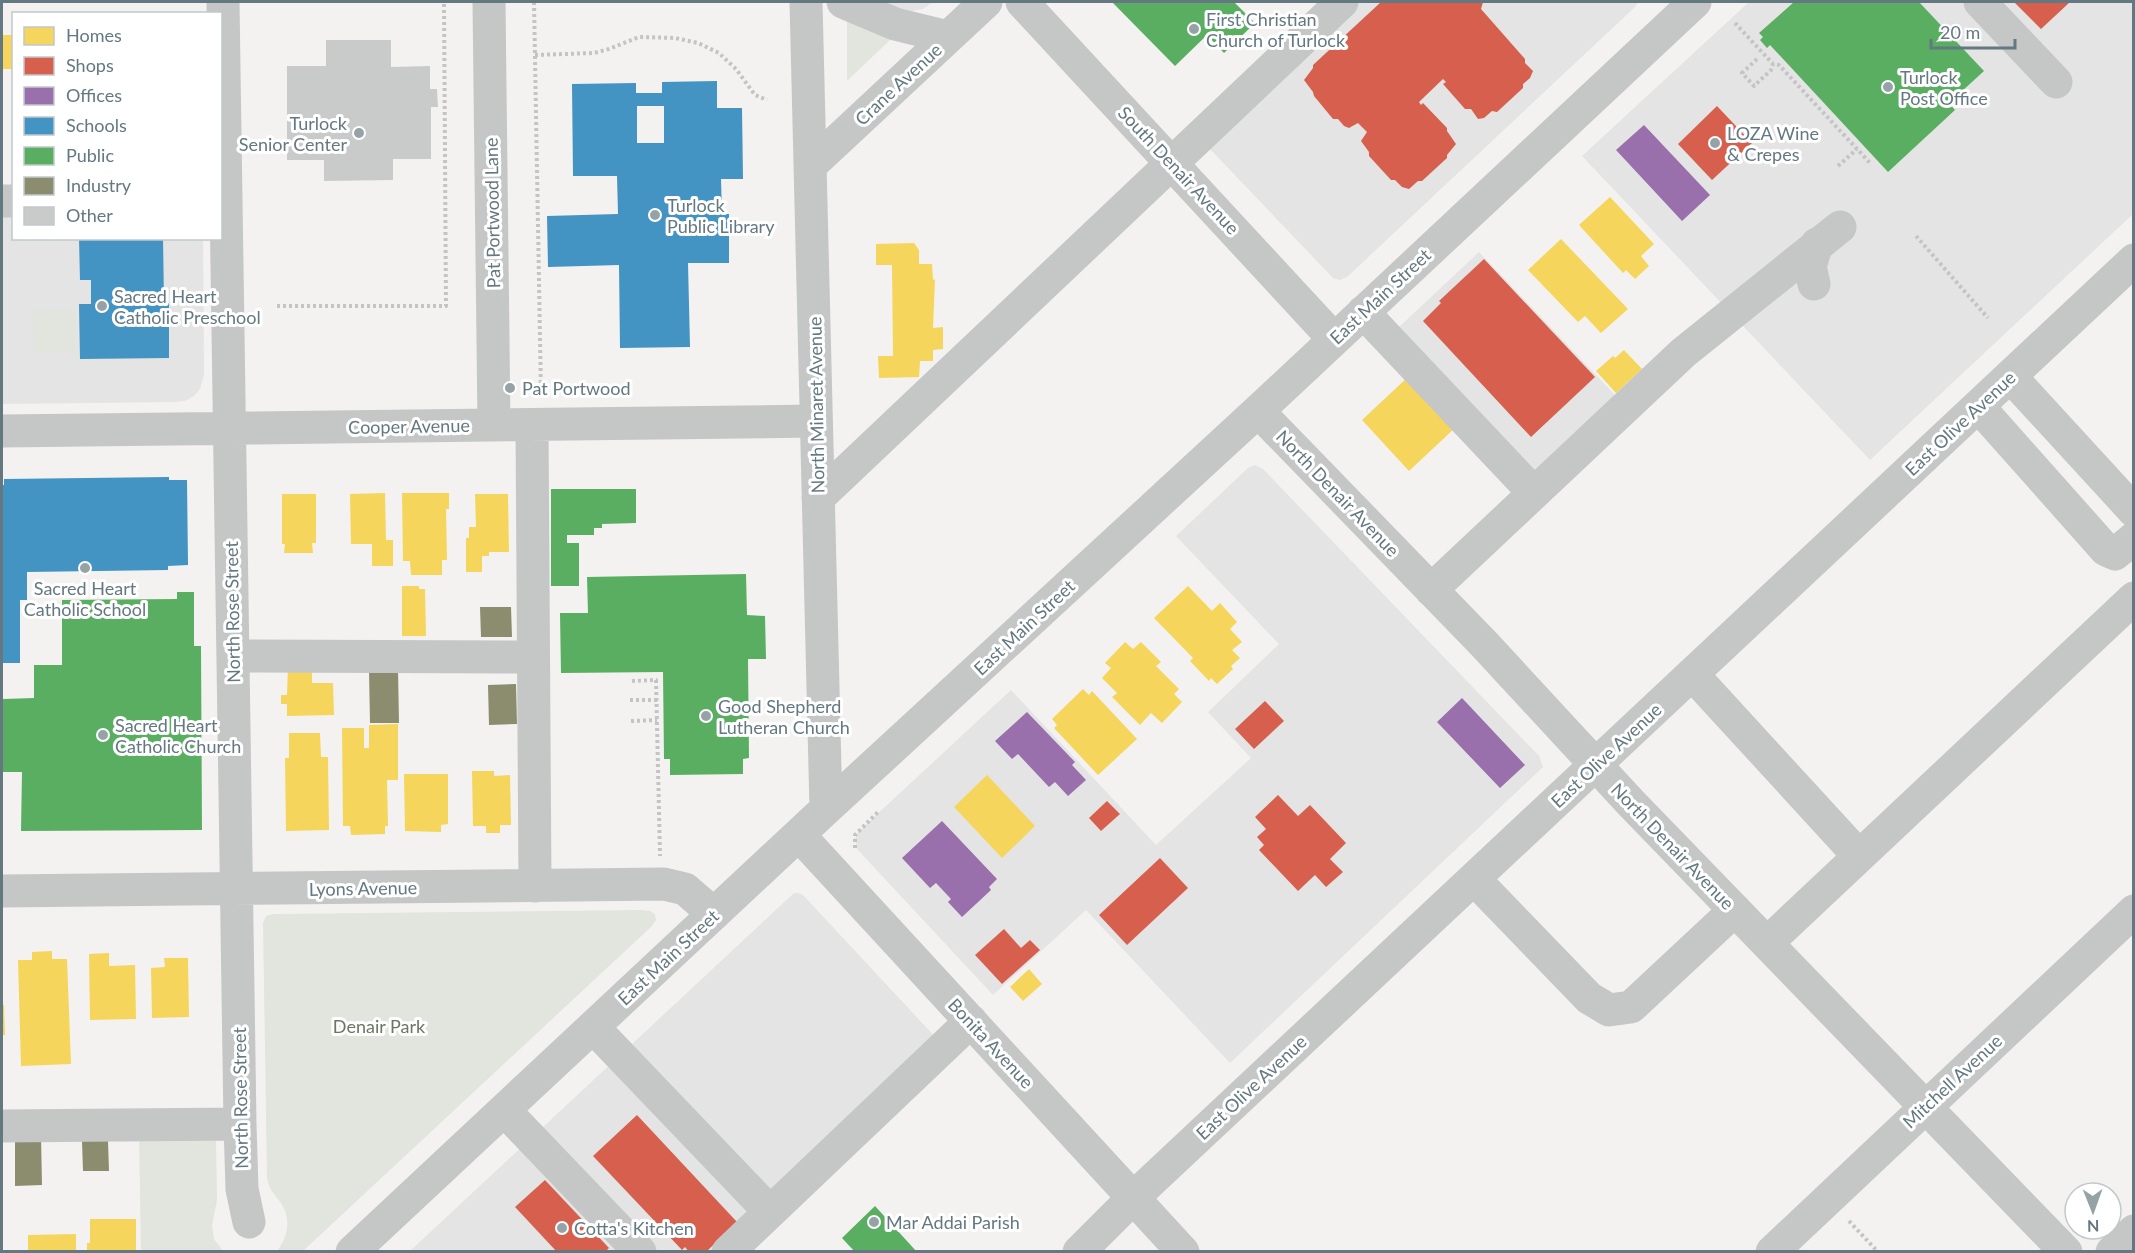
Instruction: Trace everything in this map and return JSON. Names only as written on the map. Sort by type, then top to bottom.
[{"type":"street","name":"North Rose Street","points":[[223,2],[223,200],[230,429],[240,1124],[242,1189],[249,1222]]},
{"type":"street","name":"Pat Portwood Lane","points":[[489,2],[494,426]]},
{"type":"street","name":"North Minaret Avenue","points":[[806,2],[826,809]]},
{"type":"street","points":[[843,2],[895,24],[948,37]]},
{"type":"street","name":"Crane Avenue","points":[[810,166],[986,2]]},
{"type":"street","name":"South Denair Avenue","points":[[1022,2],[1334,339]]},
{"type":"street","points":[[818,498],[1342,2]]},
{"type":"street","points":[[1980,2],[2056,82],[2048,56],[1997,2]]},
{"type":"street","name":"East Main Street","points":[[352,1251],[826,809],[1258,411],[1690,3]]},
{"type":"street","points":[[1431,590],[1683,353],[1828,236],[1810,266],[1814,284]]},
{"type":"street","name":"East Olive Avenue","points":[[1079,1251],[2133,260]]},
{"type":"street","points":[[1363,312],[1534,493]]},
{"type":"street","points":[[2010,376],[2133,511]]},
{"type":"street","points":[[1978,406],[2106,550],[2115,554],[2133,538]]},
{"type":"street","name":"North Denair Avenue","points":[[1258,411],[1735,910],[2067,1251]]},
{"type":"street","name":"Cooper Avenue","points":[[2,431],[816,421]]},
{"type":"street","points":[[532,425],[536,886]]},
{"type":"street","points":[[1767,943],[2133,598]]},
{"type":"street","points":[[233,656],[533,657]]},
{"type":"street","points":[[1692,674],[1859,856]]},
{"type":"street","name":"Bonita Avenue","points":[[799,835],[1183,1251]]},
{"type":"street","points":[[1474,879],[1589,999],[1609,1010],[1631,1007],[1735,910]]},
{"type":"street","name":"Lyons Avenue","points":[[2,891],[674,885],[690,892],[714,914]]},
{"type":"street","name":"Mitchell Avenue","points":[[1772,1251],[2133,910]]},
{"type":"street","points":[[728,1251],[971,1022]]},
{"type":"street","points":[[593,1027],[770,1212]]},
{"type":"street","points":[[504,1110],[640,1251]]},
{"type":"street","points":[[2,1126],[240,1124]]},
{"type":"street","points":[[2112,1251],[2133,1232]]},
{"type":"path","points":[[277,306],[446,306],[444,2]]},
{"type":"path","points":[[534,2],[541,393]]},
{"type":"path","points":[[1735,23],[1773,64],[1779,65],[1870,163]]},
{"type":"path","points":[[535,55],[594,53],[639,37],[675,38],[698,43],[719,53],[736,69],[755,95],[767,100]]},
{"type":"path","points":[[1759,49],[1764,44]]},
{"type":"path","points":[[1757,60],[1742,73],[1754,86],[1771,70],[1773,64]]},
{"type":"path","points":[[1838,166],[1857,149]]},
{"type":"path","points":[[1916,236],[1988,318]]},
{"type":"path","points":[[632,681],[656,680],[660,856]]},
{"type":"path","points":[[630,700],[657,700]]},
{"type":"path","points":[[631,721],[657,720]]},
{"type":"path","points":[[855,848],[855,835],[878,812]]},
{"type":"path","points":[[1849,1221],[1878,1251]]},
{"type":"shaded area","points":[[883,2],[933,2],[923,9],[911,11]]},
{"type":"shaded area","points":[[1323,2],[1638,2],[1347,277],[1340,280],[1333,278],[1189,127]]},
{"type":"shaded area","points":[[1749,2],[2133,2],[2133,214],[1870,460],[1582,156]]},
{"type":"shaded area","name":"Sacred Heart Catholic Preschool","points":[[2,214],[12,214],[12,240],[203,240],[204,374],[200,389],[194,396],[185,401],[174,402],[2,404]]},
{"type":"shaded area","points":[[1479,252],[1633,414],[1536,505],[1382,343]]},
{"type":"shaded area","points":[[1255,465],[1263,469],[1539,756],[1543,767],[1230,1063],[1086,910],[993,995],[857,849],[855,839],[858,832],[1011,690],[1156,845],[1251,758],[1208,712],[1279,644],[1176,536],[1248,468]]},
{"type":"shaded area","points":[[794,893],[803,895],[952,1055],[741,1251],[409,1252]]},
{"type":"green space","points":[[847,19],[890,40],[848,80],[847,79]]},
{"type":"green space","points":[[33,310],[76,310],[76,352],[34,352]]},
{"type":"green space","name":"Denair Park","points":[[643,910],[655,914],[656,920],[651,927],[303,1251],[277,1251],[286,1234],[287,1221],[284,1208],[270,1188],[267,1177],[263,923],[266,916],[273,914]]},
{"type":"green space","points":[[139,1135],[216,1137],[217,1200],[212,1226],[214,1239],[223,1251],[141,1251]]},
{"type":"building: Homes","points":[[2,35],[12,35],[12,69],[2,69]]},
{"type":"building: Homes","points":[[1610,197],[1654,244],[1641,256],[1649,266],[1635,279],[1626,270],[1623,273],[1579,225]]},
{"type":"building: Homes","points":[[1561,239],[1628,309],[1601,333],[1585,316],[1578,322],[1528,270]]},
{"type":"building: Homes","points":[[914,243],[919,250],[919,264],[932,264],[933,280],[935,279],[933,328],[943,327],[943,349],[933,350],[933,361],[920,361],[919,377],[879,378],[878,356],[893,356],[892,265],[876,265],[876,244]]},
{"type":"building: Homes","points":[[1624,350],[1642,369],[1616,393],[1596,371],[1613,356],[1615,358]]},
{"type":"building: Homes","points":[[1409,376],[1456,427],[1409,471],[1362,420]]},
{"type":"building: Homes","points":[[385,493],[386,540],[393,540],[393,566],[372,566],[372,544],[351,544],[350,494]]},
{"type":"building: Homes","points":[[402,493],[449,493],[449,509],[446,509],[447,560],[442,560],[442,575],[411,575],[410,561],[403,561]]},
{"type":"building: Homes","points":[[282,494],[316,494],[316,543],[312,543],[313,553],[284,553]]},
{"type":"building: Homes","points":[[475,494],[508,494],[509,552],[489,552],[489,556],[482,556],[482,572],[466,572],[466,538],[469,538],[469,527],[476,527]]},
{"type":"building: Homes","points":[[402,586],[419,586],[419,589],[425,589],[426,636],[402,636]]},
{"type":"building: Homes","points":[[1188,586],[1212,611],[1220,603],[1237,622],[1230,629],[1242,642],[1232,650],[1240,658],[1231,666],[1233,669],[1217,684],[1211,678],[1209,681],[1190,661],[1193,658],[1154,618]]},
{"type":"building: Homes","points":[[1125,642],[1133,649],[1141,642],[1161,662],[1156,666],[1179,689],[1174,694],[1182,702],[1162,723],[1151,713],[1140,725],[1112,697],[1117,693],[1102,678],[1111,668],[1105,663]]},
{"type":"building: Homes","points":[[288,666],[312,666],[312,683],[333,683],[334,715],[287,716],[287,704],[281,704],[281,695],[287,695]]},
{"type":"building: Homes","points":[[1083,689],[1089,695],[1092,691],[1137,739],[1098,775],[1054,728],[1057,725],[1052,719]]},
{"type":"building: Homes","points":[[398,724],[398,780],[387,780],[388,826],[385,826],[385,834],[351,835],[350,826],[343,826],[342,728],[364,728],[364,748],[369,748],[369,725]]},
{"type":"building: Homes","points":[[289,733],[320,733],[321,757],[328,757],[329,830],[286,831],[285,758],[289,758]]},
{"type":"building: Homes","points":[[472,771],[494,771],[494,776],[510,775],[511,825],[500,825],[500,833],[486,833],[486,826],[473,826]]},
{"type":"building: Homes","points":[[404,774],[448,774],[448,824],[441,825],[441,832],[405,831]]},
{"type":"building: Homes","points":[[987,775],[1035,826],[1002,858],[954,807]]},
{"type":"building: Homes","points":[[52,951],[52,959],[67,959],[71,1064],[21,1066],[18,960],[32,960],[32,952]]},
{"type":"building: Homes","points":[[109,953],[109,966],[135,965],[136,1019],[90,1020],[89,954]]},
{"type":"building: Homes","points":[[164,958],[188,958],[189,1017],[152,1018],[151,968],[165,967]]},
{"type":"building: Homes","points":[[1029,969],[1042,984],[1023,1001],[1010,987]]},
{"type":"building: Homes","points":[[2,1005],[4,1005],[5,1035],[2,1035]]},
{"type":"building: Homes","points":[[90,1219],[136,1219],[136,1252],[87,1252],[87,1243],[90,1243]]},
{"type":"building: Homes","points":[[76,1234],[76,1252],[28,1252],[28,1235]]},
{"type":"building: Shops","points":[[1381,2],[1483,2],[1481,9],[1533,71],[1530,78],[1523,84],[1523,88],[1497,112],[1492,111],[1484,118],[1478,119],[1471,109],[1465,109],[1443,84],[1446,82],[1443,79],[1419,102],[1421,105],[1423,103],[1447,128],[1456,144],[1447,158],[1422,181],[1418,181],[1409,189],[1391,180],[1369,156],[1369,152],[1361,141],[1367,132],[1358,123],[1349,128],[1338,119],[1333,119],[1304,80],[1313,65]]},
{"type":"building: Shops","points":[[2014,2],[2070,2],[2041,29]]},
{"type":"building: Shops","name":"LOZA Wine & Crepes","points":[[1717,106],[1752,143],[1712,180],[1678,144]]},
{"type":"building: Shops","points":[[1484,259],[1595,377],[1531,437],[1423,321],[1441,303],[1439,301]]},
{"type":"building: Shops","points":[[1265,701],[1284,721],[1254,749],[1235,729]]},
{"type":"building: Shops","points":[[1278,795],[1298,816],[1310,805],[1346,843],[1330,859],[1343,872],[1326,887],[1315,875],[1298,891],[1259,850],[1264,845],[1257,837],[1266,829],[1255,817]]},
{"type":"building: Shops","points":[[1107,801],[1120,814],[1101,831],[1089,818]]},
{"type":"building: Shops","points":[[1160,858],[1188,888],[1127,945],[1099,915]]},
{"type":"building: Shops","points":[[1004,929],[1021,948],[1030,940],[1040,950],[1002,984],[975,955]]},
{"type":"building: Shops","points":[[637,1115],[737,1222],[706,1252],[689,1252],[685,1247],[682,1250],[593,1156]]},
{"type":"building: Shops","name":"Cotta's Kitchen","points":[[545,1180],[609,1248],[605,1252],[557,1252],[515,1207]]},
{"type":"building: Offices","points":[[1644,125],[1710,195],[1682,221],[1616,150]]},
{"type":"building: Offices","points":[[1462,698],[1525,765],[1500,788],[1437,722]]},
{"type":"building: Offices","points":[[1027,712],[1075,762],[1072,765],[1086,780],[1068,796],[1055,782],[1049,787],[1018,754],[1012,759],[995,741]]},
{"type":"building: Offices","points":[[942,821],[997,879],[989,887],[991,890],[962,917],[948,902],[951,899],[936,883],[930,888],[902,858]]},
{"type":"building: Schools","name":"Turlock Public Library","points":[[717,81],[717,108],[742,108],[743,179],[721,179],[722,214],[729,214],[729,263],[688,263],[690,347],[620,348],[619,265],[548,267],[547,216],[618,214],[617,176],[573,176],[572,84],[636,83],[636,93],[662,93],[662,82]],"holes":[[[637,106],[664,106],[664,143],[637,143]]]},
{"type":"building: Schools","points":[[79,240],[163,240],[164,303],[169,303],[169,358],[80,359],[79,304],[91,304],[91,280],[80,280]]},
{"type":"building: Schools","name":"Sacred Heart Catholic School","points":[[169,477],[169,480],[187,480],[188,565],[168,566],[168,570],[27,572],[27,600],[20,600],[20,663],[2,663],[2,485],[4,485],[4,479]]},
{"type":"building: Public","name":"First Christian Church of Turlock","points":[[1112,2],[1234,2],[1255,23],[1224,53],[1207,35],[1175,66]]},
{"type":"building: Public","name":"Turlock Post Office","points":[[1794,2],[1919,2],[1984,71],[1949,103],[1955,110],[1888,172],[1770,45],[1767,48],[1760,40],[1763,37],[1759,33]]},
{"type":"building: Public","points":[[551,489],[636,489],[636,523],[602,524],[602,528],[594,528],[594,535],[567,535],[567,543],[579,543],[579,586],[551,586]]},
{"type":"building: Public","name":"Good Shepherd Lutheran Church","points":[[746,574],[747,615],[765,616],[766,659],[748,659],[749,758],[743,759],[743,774],[670,775],[670,759],[664,759],[663,672],[561,673],[560,613],[588,613],[587,577]]},
{"type":"building: Public","name":"Sacred Heart Catholic Church","points":[[177,592],[194,592],[194,646],[201,646],[202,830],[21,831],[22,772],[3,772],[3,699],[34,698],[34,665],[62,665],[62,600],[177,599]]},
{"type":"building: Public","name":"Mar Addai Parish","points":[[875,1206],[917,1252],[855,1252],[842,1238]]},
{"type":"building: Industry","points":[[480,607],[511,607],[512,637],[481,637]]},
{"type":"building: Industry","points":[[398,669],[399,723],[370,723],[369,670]]},
{"type":"building: Industry","points":[[516,684],[517,724],[489,725],[488,685]]},
{"type":"building: Industry","points":[[15,1136],[41,1136],[42,1185],[15,1186]]},
{"type":"building: Industry","points":[[82,1141],[108,1141],[109,1171],[83,1171]]},
{"type":"building: Other","name":"Turlock Senior Center","points":[[326,40],[391,40],[391,67],[430,66],[430,89],[437,89],[438,107],[431,107],[431,159],[393,159],[393,180],[324,181],[324,160],[287,160],[287,66],[326,66]]},
{"type":"place","name":"First Christian Church of Turlock","points":[[1194,29]]},
{"type":"place","name":"Turlock Post Office","points":[[1888,87]]},
{"type":"place","name":"Turlock Senior Center","points":[[359,133]]},
{"type":"place","name":"LOZA Wine & Crepes","points":[[1715,143]]},
{"type":"place","name":"Turlock Public Library","points":[[655,215]]},
{"type":"place","name":"Sacred Heart Catholic Preschool","points":[[102,306]]},
{"type":"place","name":"Pat Portwood","points":[[510,388]]},
{"type":"place","name":"Sacred Heart Catholic School","points":[[85,568]]},
{"type":"place","name":"Good Shepherd Lutheran Church","points":[[706,716]]},
{"type":"place","name":"Sacred Heart Catholic Church","points":[[103,735]]},
{"type":"place","name":"Mar Addai Parish","points":[[874,1222]]},
{"type":"place","name":"Cotta's Kitchen","points":[[562,1228]]}]
